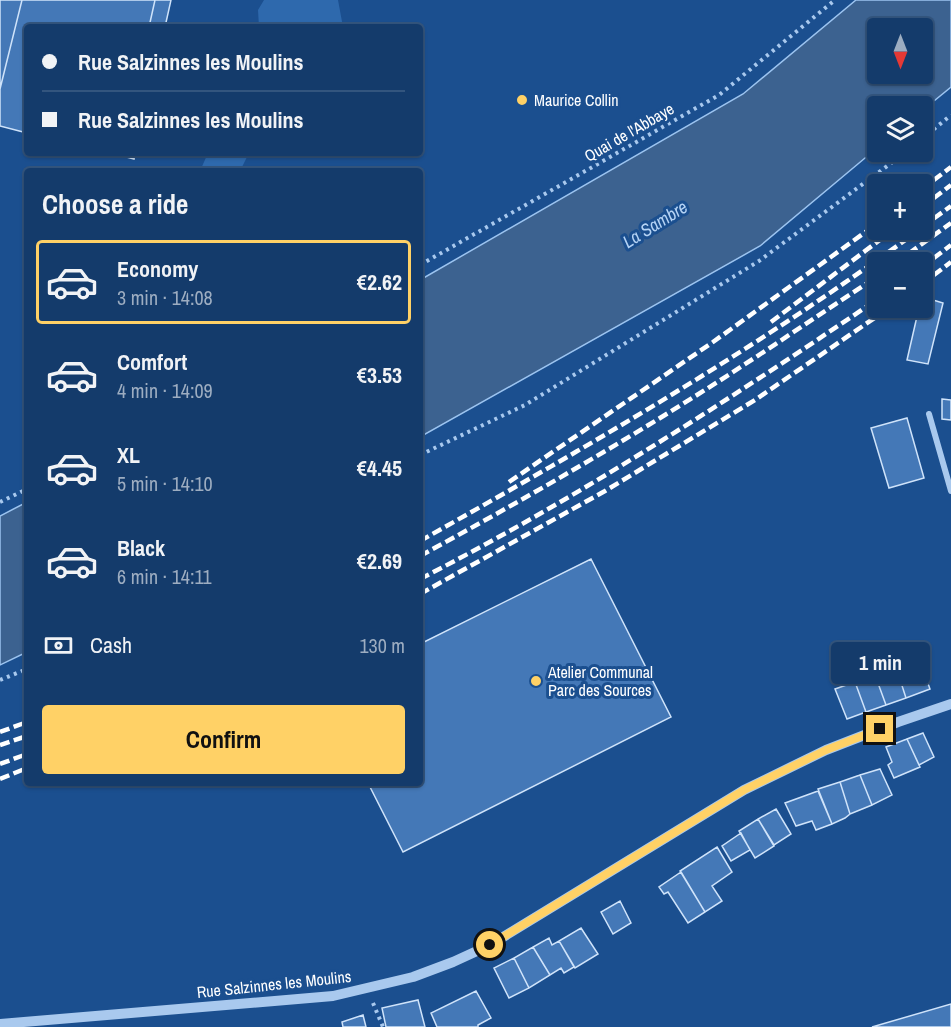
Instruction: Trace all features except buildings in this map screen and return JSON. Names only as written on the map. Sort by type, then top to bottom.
[{"type":"street","points":[[929,414],[951,491]]},
{"type":"street","name":"Rue Salzinnes les Moulins","points":[[0,1024],[333,996],[413,977],[490,945],[744,790],[826,750],[951,704]]},
{"type":"path","name":"Quai de l'Abbaye","points":[[423,263],[719,94],[835,0]]},
{"type":"path","points":[[933,130],[951,115]]},
{"type":"path","points":[[423,454],[525,405],[759,261],[893,162]]},
{"type":"path","points":[[0,502],[24,490]]},
{"type":"path","points":[[0,680],[24,670]]},
{"type":"path","points":[[368,989],[383,1027]]},
{"type":"shaded area","points":[[264,0],[338,0],[342,24],[259,24],[258,10]]},
{"type":"shaded area","points":[[207,156],[248,156],[242,168],[201,168]]},
{"type":"water","name":"La Sambre","points":[[856,0],[951,0],[951,87],[933,102],[933,96],[867,96],[867,156],[760,246],[423,435],[423,278],[743,94]]},
{"type":"water","points":[[24,504],[24,653],[0,665],[0,516]]},
{"type":"railway","points":[[933,181],[951,167]]},
{"type":"railway","points":[[933,199],[951,185]]},
{"type":"railway","points":[[933,219],[951,206]]},
{"type":"railway","points":[[911,252],[951,223]]},
{"type":"railway","points":[[509,482],[713,342],[867,231]]},
{"type":"railway","points":[[771,322],[880,240]]},
{"type":"railway","points":[[423,539],[611,431],[737,354],[905,240]]},
{"type":"railway","points":[[933,259],[951,245]]},
{"type":"railway","points":[[933,276],[951,262]]},
{"type":"railway","points":[[423,554],[538,491],[654,422],[867,283]]},
{"type":"railway","points":[[423,577],[538,515],[654,446],[867,306]]},
{"type":"railway","points":[[423,592],[605,491],[755,400],[874,318]]},
{"type":"railway","points":[[0,732],[24,723]]},
{"type":"railway","points":[[0,745],[24,737]]},
{"type":"railway","points":[[0,764],[24,755]]},
{"type":"railway","points":[[0,779],[24,769]]},
{"type":"place","name":"Maurice Collin","points":[[522,100]]},
{"type":"place","name":"Atelier Communal Parc des Sources","points":[[536,681]]},
{"type":"route","points":[[490,945],[744,790],[826,750],[880,729]]}]
